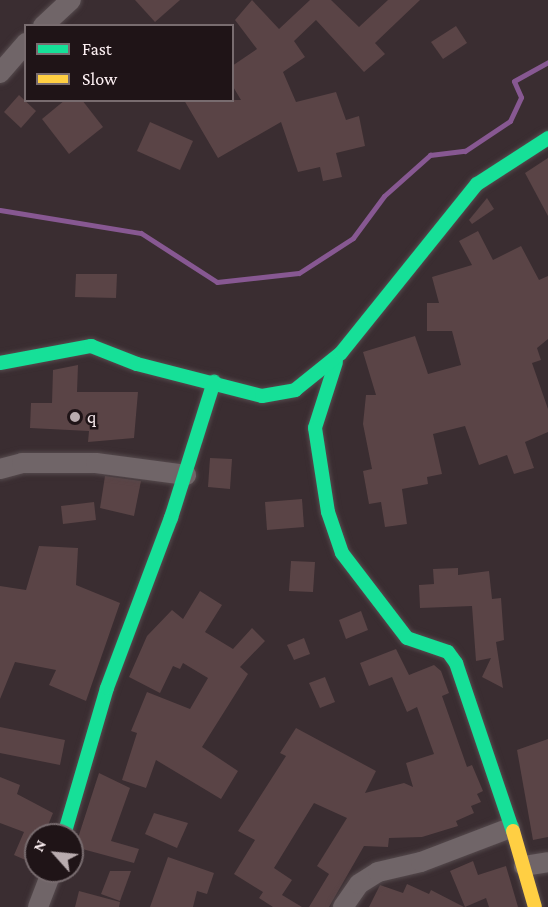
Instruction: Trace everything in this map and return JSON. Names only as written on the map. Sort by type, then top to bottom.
[{"type":"street","points":[[45,24],[71,0]]},
{"type":"street","points":[[0,73],[24,45]]},
{"type":"street","points":[[0,363],[91,346],[137,364],[262,396],[283,395],[306,384],[341,353],[454,207],[510,159],[548,138]]},
{"type":"street","points":[[341,353],[315,428],[326,503],[342,553],[407,638],[447,652],[456,663],[524,866],[535,907]]},
{"type":"street","points":[[68,823],[107,688],[186,475],[214,382]]},
{"type":"street","points":[[0,469],[22,463],[96,463],[186,475]]},
{"type":"street","points":[[343,907],[359,884],[378,872],[421,862],[510,828]]},
{"type":"street","points":[[524,866],[548,862]]},
{"type":"street","points":[[38,907],[47,883]]},
{"type":"building","points":[[135,0],[180,0],[155,22]]},
{"type":"building","points":[[252,0],[279,29],[310,0],[331,0],[359,27],[388,0],[420,0],[375,43],[385,54],[364,72],[316,20],[294,41],[305,57],[283,72],[296,102],[336,92],[346,120],[359,116],[365,146],[336,153],[342,177],[323,181],[320,167],[298,172],[281,122],[218,158],[185,102],[241,100],[234,88],[234,65],[257,49],[235,20]]},
{"type":"building","points":[[456,26],[467,43],[443,59],[431,42]]},
{"type":"building","points":[[19,95],[36,111],[21,128],[4,112]]},
{"type":"building","points":[[63,102],[84,102],[103,127],[69,154],[42,119]]},
{"type":"building","points":[[150,122],[193,141],[180,170],[137,151]]},
{"type":"building","points":[[548,158],[548,216],[525,173]]},
{"type":"building","points":[[487,198],[494,209],[472,224],[469,220]]},
{"type":"building","points":[[478,231],[493,260],[521,246],[539,280],[548,276],[548,339],[537,348],[541,360],[532,363],[548,409],[548,432],[525,442],[534,468],[514,474],[507,455],[479,465],[465,426],[433,434],[442,474],[427,477],[428,484],[402,489],[407,524],[385,527],[381,502],[369,504],[363,471],[372,469],[363,424],[366,395],[376,395],[363,352],[415,336],[428,374],[461,365],[452,331],[427,331],[427,303],[439,303],[432,277],[472,265],[459,241]]},
{"type":"building","points":[[76,274],[117,274],[116,298],[75,297]]},
{"type":"building","points":[[78,365],[77,392],[138,392],[134,438],[88,442],[89,431],[30,428],[31,403],[52,403],[53,370]]},
{"type":"building","points":[[210,458],[232,459],[230,489],[208,487]]},
{"type":"building","points":[[105,476],[141,481],[134,516],[100,508]]},
{"type":"building","points":[[302,499],[304,527],[267,530],[265,502]]},
{"type":"building","points":[[94,502],[96,520],[63,524],[61,506]]},
{"type":"building","points":[[39,546],[78,548],[76,585],[120,603],[86,701],[49,685],[56,670],[15,662],[0,699],[0,586],[26,590]]},
{"type":"building","points":[[291,561],[315,562],[313,592],[289,591]]},
{"type":"building","points":[[458,568],[458,575],[489,571],[492,599],[501,598],[504,640],[496,642],[503,688],[482,677],[491,658],[476,661],[472,606],[420,608],[419,585],[434,584],[433,569]]},
{"type":"building","points":[[200,591],[222,605],[205,632],[233,649],[252,628],[265,641],[240,667],[248,674],[202,747],[238,771],[221,799],[156,760],[146,788],[122,780],[137,733],[131,731],[147,692],[190,709],[208,678],[183,663],[180,669],[173,666],[160,693],[129,677],[147,636],[172,610],[183,619]]},
{"type":"building","points":[[361,611],[368,630],[346,639],[339,620]]},
{"type":"building","points":[[304,638],[310,654],[294,660],[287,645]]},
{"type":"building","points":[[396,649],[409,675],[434,665],[441,671],[449,693],[442,696],[467,767],[472,765],[483,791],[477,794],[481,802],[471,806],[474,813],[456,821],[458,826],[422,837],[389,838],[388,847],[364,846],[329,907],[309,907],[329,874],[317,866],[347,818],[314,803],[274,868],[292,880],[282,895],[302,907],[273,907],[259,898],[263,892],[234,874],[255,840],[238,831],[286,756],[280,753],[296,728],[376,771],[365,793],[404,783],[413,787],[406,763],[434,754],[417,707],[407,712],[392,677],[369,686],[360,663]]},
{"type":"building","points":[[325,677],[335,702],[320,708],[309,683]]},
{"type":"building","points":[[0,727],[65,740],[60,765],[0,753]]},
{"type":"building","points":[[548,739],[548,837],[533,840],[517,750]]},
{"type":"building","points":[[99,773],[130,788],[111,841],[139,849],[134,863],[84,849],[83,823]]},
{"type":"building","points":[[0,777],[20,785],[17,794],[53,813],[49,823],[24,823],[24,832],[0,823]]},
{"type":"building","points":[[154,813],[188,823],[177,848],[145,834]]},
{"type":"building","points":[[24,832],[24,859],[14,855]]},
{"type":"building","points":[[168,857],[214,873],[207,894],[197,891],[193,907],[150,907]]},
{"type":"building","points":[[473,861],[478,875],[506,866],[518,907],[489,907],[486,898],[465,907],[450,871]]},
{"type":"building","points":[[110,871],[131,871],[120,901],[101,894]]},
{"type":"building","points":[[407,884],[429,894],[431,890],[464,907],[369,907],[380,885],[403,893]]},
{"type":"building","points":[[79,891],[120,902],[119,907],[75,907]]},
{"type":"waterway","points":[[0,210],[141,233],[217,282],[299,273],[353,238],[384,196],[430,155],[465,151],[510,121],[521,97],[514,81],[548,62]]},
{"type":"traffic: fast","points":[[0,363],[91,346],[137,364],[262,396],[295,390],[341,353],[477,184],[548,138]]},
{"type":"traffic: fast","points":[[336,362],[315,428],[328,512],[342,553],[407,638],[448,652],[456,663],[513,831]]},
{"type":"traffic: fast","points":[[68,823],[107,688],[171,518],[214,382]]},
{"type":"traffic: slow","points":[[513,831],[535,907]]},
{"type":"place","name":"q","points":[[75,417]]}]
